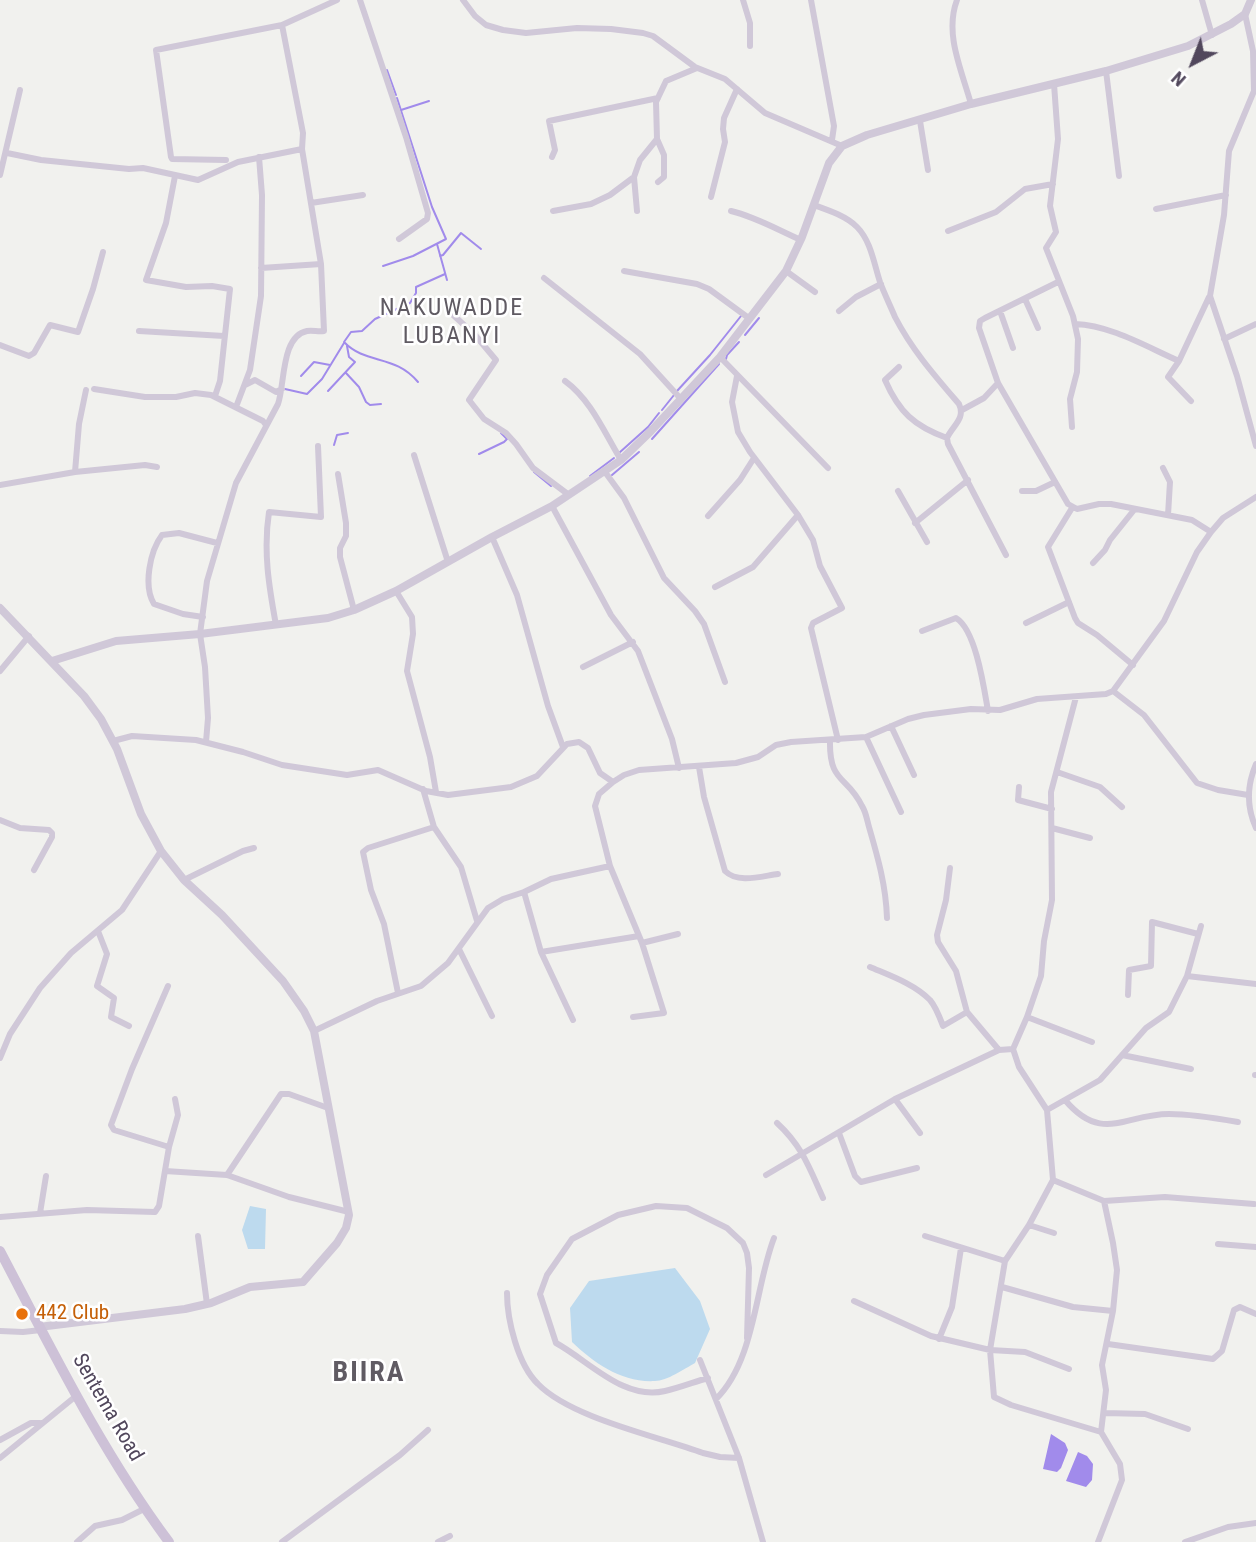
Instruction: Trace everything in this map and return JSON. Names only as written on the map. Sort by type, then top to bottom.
[{"type":"main road","name":"Sentema Road","points":[[0,1251],[76,1396],[144,1509],[169,1542]]},
{"type":"street","points":[[302,149],[227,160],[172,159],[156,50],[282,24],[337,0]]},
{"type":"street","points":[[360,0],[406,137],[428,213],[428,219],[399,239]]},
{"type":"street","points":[[463,0],[486,25],[503,30],[526,33],[577,28],[643,33],[663,42],[697,68],[725,79],[765,113],[842,146]]},
{"type":"street","points":[[743,0],[750,23],[750,46]]},
{"type":"street","points":[[811,0],[834,126],[832,140]]},
{"type":"street","points":[[957,0],[952,13],[954,48],[971,104]]},
{"type":"street","points":[[1202,0],[1212,35]]},
{"type":"street","points":[[52,661],[116,641],[276,625],[328,618],[354,610],[396,591],[552,506],[621,460],[720,357],[786,271],[801,240],[828,163],[842,146],[867,135],[971,104],[1106,71],[1188,46],[1212,35],[1245,14],[1251,0]]},
{"type":"street","points":[[1191,401],[1168,377],[1179,361],[1209,296],[1226,195],[1229,151],[1255,92],[1253,51],[1245,14]]},
{"type":"street","points":[[206,742],[208,719],[200,634],[207,581],[217,543],[236,483],[278,404],[285,360],[291,342],[307,331],[324,331],[321,264],[302,149],[303,133],[282,24]]},
{"type":"street","points":[[658,182],[664,177],[664,155],[657,139],[655,111],[658,98],[666,81],[697,68]]},
{"type":"street","points":[[1106,71],[1119,176]]},
{"type":"street","points":[[1054,84],[1058,139],[1050,206],[1056,232],[1046,248],[1075,324],[1079,356],[1070,399],[1072,427]]},
{"type":"street","points":[[711,197],[725,142],[724,118],[737,89]]},
{"type":"street","points":[[0,175],[20,90]]},
{"type":"street","points":[[552,158],[555,150],[549,121],[658,98]]},
{"type":"street","points":[[920,121],[928,170]]},
{"type":"street","points":[[637,211],[634,177],[640,160],[657,139]]},
{"type":"street","points":[[7,153],[41,160],[143,168],[198,180],[218,173],[227,160]]},
{"type":"street","points":[[236,407],[251,362],[259,314],[262,195],[259,157]]},
{"type":"street","points":[[174,176],[166,223],[146,280],[186,287],[212,286],[230,289],[220,381],[215,396]]},
{"type":"street","points":[[553,211],[602,200],[634,177]]},
{"type":"street","points":[[948,231],[996,212],[1025,189],[1053,184]]},
{"type":"street","points":[[311,203],[363,195]]},
{"type":"street","points":[[1156,208],[1226,195]]},
{"type":"street","points":[[814,205],[856,225],[872,254],[895,317],[918,357],[962,410],[961,418],[947,438]]},
{"type":"street","points":[[731,211],[750,215],[801,240]]},
{"type":"street","points":[[0,345],[29,356],[34,354],[50,325],[78,332],[103,252]]},
{"type":"street","points":[[261,268],[321,264]]},
{"type":"street","points":[[624,271],[697,284],[709,289],[750,318]]},
{"type":"street","points":[[786,271],[815,292]]},
{"type":"street","points":[[544,278],[640,354],[680,398]]},
{"type":"street","points":[[1058,282],[980,321],[979,328],[998,383],[1055,482],[1072,508],[1104,503],[1168,514],[1192,520],[1211,532]]},
{"type":"street","points":[[839,311],[856,297],[881,284]]},
{"type":"street","points":[[1209,296],[1237,376],[1256,446]]},
{"type":"street","points":[[1026,299],[1038,328]]},
{"type":"street","points":[[1000,311],[1013,348]]},
{"type":"street","points":[[452,313],[496,360],[469,400],[484,419],[506,433],[533,468],[569,495]]},
{"type":"street","points":[[1075,324],[1087,324],[1133,340],[1179,361]]},
{"type":"street","points":[[1224,339],[1256,324]]},
{"type":"street","points":[[139,331],[224,336]]},
{"type":"street","points":[[720,357],[828,468]]},
{"type":"street","points":[[899,368],[886,380],[902,410],[917,425],[947,438],[1006,555]]},
{"type":"street","points":[[737,376],[732,402],[735,425],[754,458],[798,515],[813,540],[820,566],[842,608],[813,623],[811,628],[834,740],[831,765],[865,811],[886,890],[887,918]]},
{"type":"street","points":[[244,386],[255,380],[276,392],[282,389]]},
{"type":"street","points":[[565,381],[577,390],[588,404],[621,460]]},
{"type":"street","points":[[962,410],[984,398],[998,383]]},
{"type":"street","points":[[94,389],[145,397],[176,397],[195,393],[215,396],[266,425]]},
{"type":"street","points":[[75,472],[79,424],[86,390]]},
{"type":"street","points":[[276,625],[266,569],[269,512],[320,517],[318,446]]},
{"type":"street","points":[[414,455],[448,562]]},
{"type":"street","points":[[708,516],[733,489],[754,458]]},
{"type":"street","points":[[0,485],[75,472],[145,465],[157,467]]},
{"type":"street","points":[[1163,468],[1170,482],[1168,514]]},
{"type":"street","points":[[605,472],[624,498],[663,578],[704,624],[725,682]]},
{"type":"street","points":[[338,474],[346,523],[346,536],[340,548],[340,557],[354,610]]},
{"type":"street","points":[[915,523],[968,480]]},
{"type":"street","points":[[1023,491],[1036,491],[1055,482]]},
{"type":"street","points":[[898,491],[927,542]]},
{"type":"street","points":[[634,1017],[664,1013],[640,939],[610,866],[595,802],[599,794],[613,782],[639,770],[736,763],[758,757],[776,746],[791,742],[866,737],[924,715],[971,709],[1000,710],[1037,699],[1106,694],[1113,691],[1164,621],[1197,552],[1211,532],[1223,518],[1256,497]]},
{"type":"street","points":[[552,506],[611,615],[633,642],[672,739],[679,768]]},
{"type":"street","points":[[1072,508],[1048,547],[1069,603],[1078,623],[1133,665]]},
{"type":"street","points":[[1093,563],[1134,510]]},
{"type":"street","points":[[715,587],[753,567],[798,515]]},
{"type":"street","points":[[203,617],[183,614],[154,604],[148,588],[149,573],[162,535],[179,533],[217,543]]},
{"type":"street","points":[[492,537],[517,595],[548,706],[563,747]]},
{"type":"street","points":[[396,591],[412,617],[407,671],[430,757],[436,792]]},
{"type":"street","points":[[1026,623],[1069,603]]},
{"type":"street","points":[[0,608],[29,636],[96,712],[113,741],[141,814],[161,851],[184,880],[222,915],[283,981],[304,1011],[314,1031],[349,1212],[346,1228],[337,1243],[303,1282],[250,1287],[207,1304],[157,1314],[23,1332],[0,1331]]},
{"type":"street","points":[[922,631],[950,619],[956,618],[963,624],[975,653],[988,710]]},
{"type":"street","points":[[0,671],[29,636]]},
{"type":"street","points":[[583,667],[633,642]]},
{"type":"street","points":[[1113,691],[1144,715],[1197,783],[1248,795]]},
{"type":"street","points":[[1076,697],[1051,792],[1052,901],[1044,941],[1041,976],[1013,1049],[1019,1066],[1046,1110],[1053,1180],[1029,1225],[1005,1261],[990,1350],[994,1397],[1011,1405],[1101,1432]]},
{"type":"street","points":[[891,726],[914,775]]},
{"type":"street","points":[[113,741],[132,736],[206,742],[282,765],[347,775],[378,770],[423,789],[448,795],[511,787],[540,773],[563,747],[572,742],[584,744],[600,773],[613,782]]},
{"type":"street","points":[[866,737],[901,812]]},
{"type":"street","points":[[1256,764],[1250,777],[1248,795],[1256,828]]},
{"type":"street","points":[[699,767],[704,797],[725,871],[741,878],[778,874]]},
{"type":"street","points":[[1056,772],[1100,787],[1122,807]]},
{"type":"street","points":[[1019,787],[1018,800],[1052,808]]},
{"type":"street","points":[[423,789],[434,827],[461,867],[477,921]]},
{"type":"street","points":[[0,820],[20,828],[49,830],[52,833],[34,870]]},
{"type":"street","points":[[398,993],[384,924],[371,890],[363,852],[368,848],[434,827]]},
{"type":"street","points":[[1052,828],[1090,838]]},
{"type":"street","points":[[184,880],[254,848]]},
{"type":"street","points":[[0,1058],[9,1034],[40,988],[71,953],[122,910],[161,851]]},
{"type":"street","points":[[314,1031],[360,1008],[421,986],[448,963],[477,921],[495,902],[551,879],[610,866]]},
{"type":"street","points":[[950,868],[946,900],[937,935],[938,942],[956,971],[967,1012],[999,1049]]},
{"type":"street","points":[[524,892],[541,952],[573,1020]]},
{"type":"street","points":[[1128,995],[1129,970],[1151,966],[1152,922],[1198,934]]},
{"type":"street","points":[[1046,1110],[1100,1080],[1146,1028],[1168,1012],[1186,976],[1201,926]]},
{"type":"street","points":[[98,930],[107,954],[97,986],[114,998],[111,1017],[129,1026]]},
{"type":"street","points":[[541,952],[678,934]]},
{"type":"street","points":[[459,949],[492,1016]]},
{"type":"street","points":[[870,967],[900,979],[932,1002],[943,1026],[967,1012]]},
{"type":"street","points":[[1186,976],[1256,984]]},
{"type":"street","points":[[168,986],[111,1125],[114,1130],[169,1147]]},
{"type":"street","points":[[1027,1017],[1092,1042]]},
{"type":"street","points":[[766,1175],[895,1098],[999,1049],[1013,1049]]},
{"type":"street","points":[[1122,1055],[1191,1069]]},
{"type":"street","points":[[227,1175],[281,1094],[328,1108]]},
{"type":"street","points":[[895,1098],[920,1133]]},
{"type":"street","points":[[0,1217],[87,1210],[153,1213],[159,1206],[169,1147],[178,1115],[175,1099]]},
{"type":"street","points":[[1065,1100],[1077,1114],[1090,1122],[1120,1124],[1165,1114],[1238,1122]]},
{"type":"street","points":[[776,1123],[793,1139],[802,1153],[823,1198]]},
{"type":"street","points":[[839,1133],[855,1176],[861,1182],[917,1168]]},
{"type":"street","points":[[165,1171],[227,1175],[289,1196],[349,1212]]},
{"type":"street","points":[[40,1213],[46,1176]]},
{"type":"street","points":[[1053,1180],[1104,1201],[1165,1198],[1254,1204]]},
{"type":"street","points":[[1098,1542],[1122,1480],[1120,1464],[1101,1432],[1106,1390],[1102,1365],[1113,1311],[1116,1270],[1104,1201]]},
{"type":"street","points":[[708,1378],[663,1392],[634,1391],[592,1368],[572,1351],[556,1343],[540,1294],[547,1275],[572,1239],[618,1215],[656,1206],[687,1208],[727,1228],[743,1243],[747,1253],[747,1338]]},
{"type":"street","points":[[1029,1225],[1054,1233]]},
{"type":"street","points":[[198,1236],[207,1304]]},
{"type":"street","points":[[925,1236],[1005,1261]]},
{"type":"street","points":[[716,1399],[735,1377],[754,1320],[774,1238]]},
{"type":"street","points":[[1218,1244],[1256,1247]]},
{"type":"street","points":[[939,1339],[952,1307],[961,1248]]},
{"type":"street","points":[[1002,1287],[1073,1307],[1113,1311]]},
{"type":"street","points":[[507,1293],[510,1326],[531,1377],[551,1394],[591,1414],[703,1453],[739,1458]]},
{"type":"street","points":[[854,1301],[939,1339],[990,1350],[1024,1352],[1069,1369]]},
{"type":"street","points":[[1108,1344],[1213,1359],[1222,1351],[1234,1310],[1240,1307],[1256,1314]]},
{"type":"street","points":[[700,1360],[739,1458],[763,1542]]},
{"type":"street","points":[[0,1458],[76,1396]]},
{"type":"street","points":[[1105,1413],[1145,1413],[1188,1429]]},
{"type":"street","points":[[0,1440],[31,1423],[40,1423]]},
{"type":"street","points":[[282,1542],[400,1455],[428,1430]]},
{"type":"street","points":[[77,1542],[95,1526],[122,1520],[144,1509]]},
{"type":"street","points":[[1185,1542],[1228,1527],[1256,1522]]},
{"type":"street","points":[[439,1542],[450,1536]]},
{"type":"shaded area","points":[[250,1206],[266,1209],[265,1249],[248,1249],[242,1230]]},
{"type":"shaded area","points":[[675,1268],[700,1301],[710,1329],[695,1363],[665,1379],[631,1379],[609,1370],[572,1342],[570,1308],[589,1281]]},
{"type":"shaded area","points":[[1051,1434],[1065,1443],[1068,1450],[1057,1472],[1043,1469]]},
{"type":"shaded area","points":[[1078,1452],[1087,1456],[1093,1464],[1092,1480],[1086,1487],[1066,1481]]},
{"type":"waterway","points":[[387,70],[396,95]]},
{"type":"waterway","points":[[383,266],[413,256],[446,239],[432,207],[397,98]]},
{"type":"waterway","points":[[401,110],[429,101]]},
{"type":"waterway","points":[[440,256],[461,233],[481,249]]},
{"type":"waterway","points":[[437,244],[447,280]]},
{"type":"waterway","points":[[418,382],[400,367],[362,354],[344,342],[351,332],[362,331],[375,319],[410,303],[416,293],[416,287],[445,274]]},
{"type":"waterway","points":[[677,391],[741,316]]},
{"type":"waterway","points":[[745,335],[759,318]]},
{"type":"waterway","points":[[726,359],[739,342]]},
{"type":"waterway","points":[[285,389],[307,394],[322,379],[344,343]]},
{"type":"waterway","points":[[328,391],[355,362],[349,357],[347,346]]},
{"type":"waterway","points":[[301,376],[314,362],[330,365]]},
{"type":"waterway","points":[[652,439],[719,364]]},
{"type":"waterway","points":[[346,373],[359,387],[366,402],[370,405],[381,404]]},
{"type":"waterway","points":[[662,410],[674,395]]},
{"type":"waterway","points":[[619,453],[648,427],[659,413]]},
{"type":"waterway","points":[[334,445],[337,435],[348,433]]},
{"type":"waterway","points":[[479,454],[504,442],[507,439],[501,433]]},
{"type":"waterway","points":[[612,475],[639,452]]},
{"type":"waterway","points":[[590,476],[614,458]]},
{"type":"waterway","points":[[534,472],[551,486]]},
{"type":"place","name":"442 Club","points":[[22,1314]]},
{"type":"district","name":"NAKUWADDE LUBANYI","points":[[452,323]]},
{"type":"district","name":"BIIRA","points":[[369,1374]]}]
